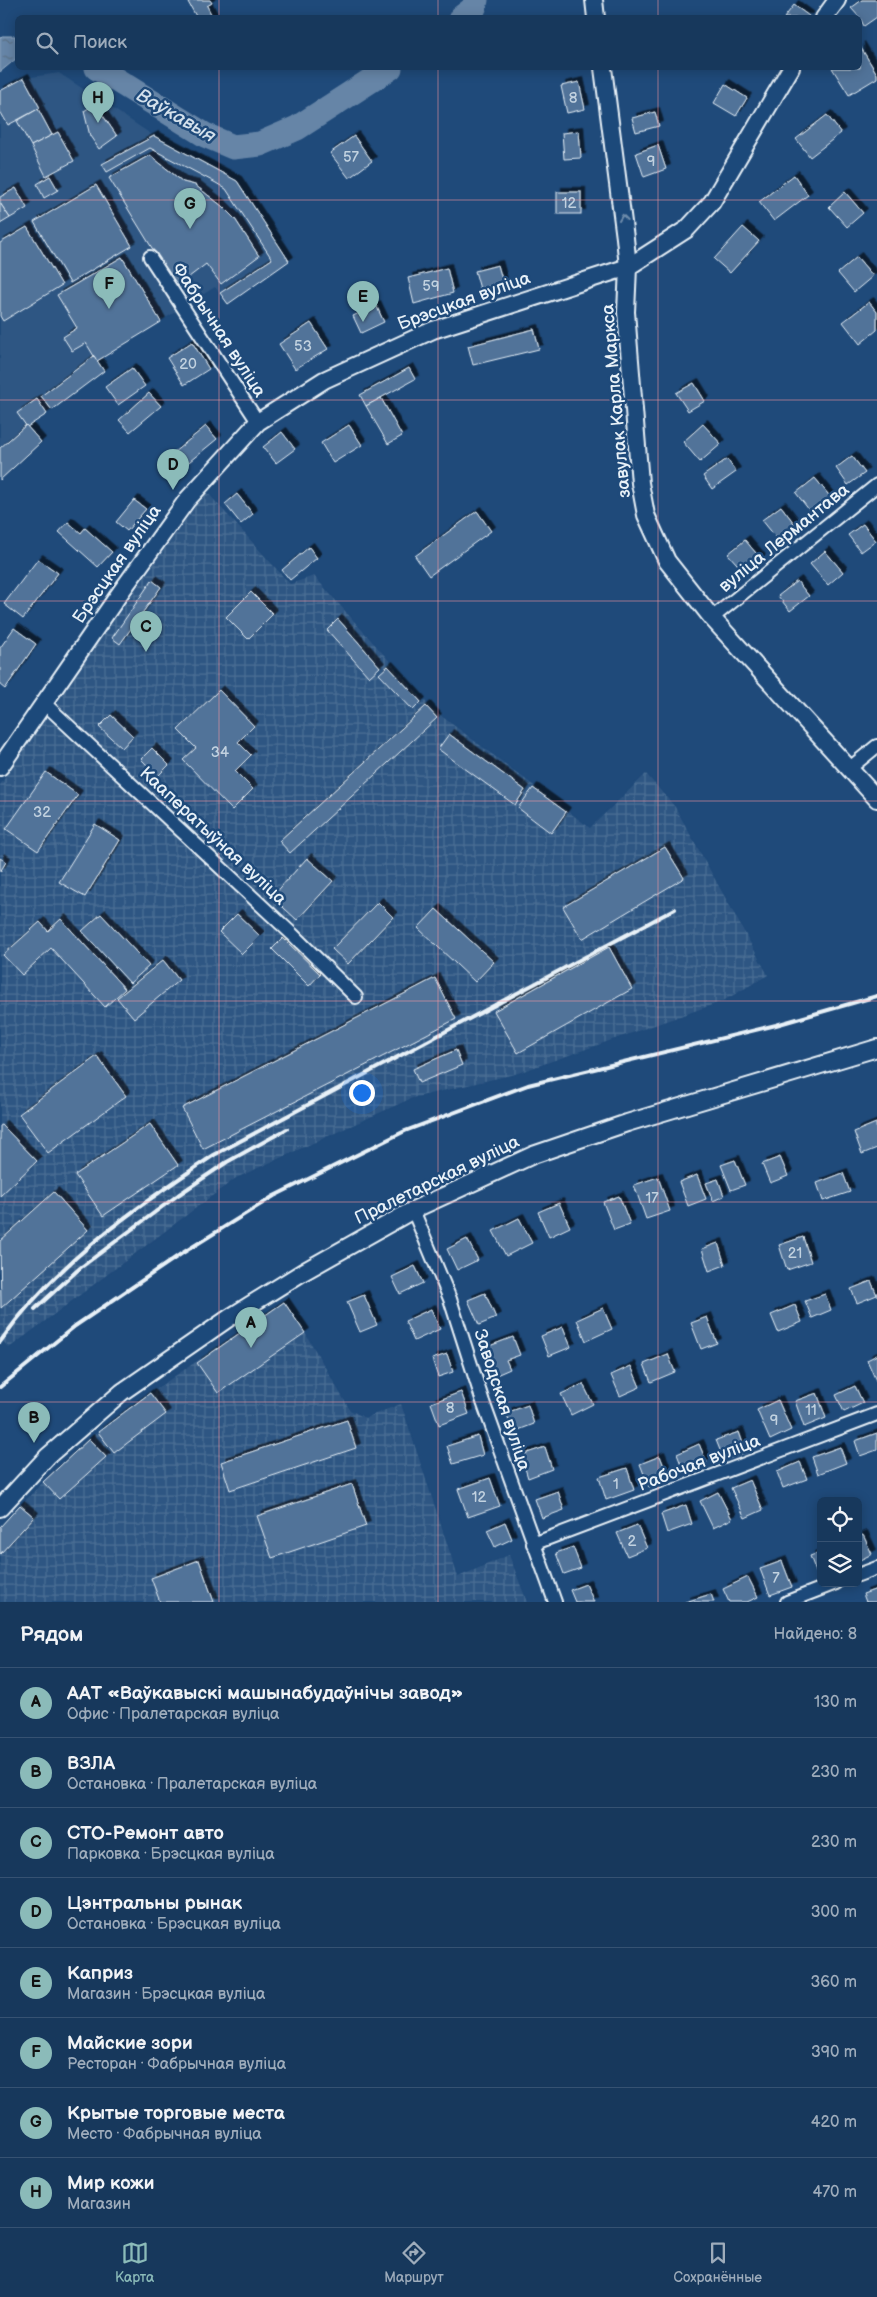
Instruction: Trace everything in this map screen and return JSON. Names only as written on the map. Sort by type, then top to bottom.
[{"type":"street","points":[[594,0],[596,15]]},
{"type":"street","points":[[826,15],[837,0]]},
{"type":"street","name":"завулак Карла Маркса","points":[[603,70],[628,267],[626,312],[640,483],[646,515],[667,561],[712,618],[877,800]]},
{"type":"street","name":"Брэсцкая вуліца","points":[[0,767],[187,500],[258,422],[324,380],[433,330],[628,267],[687,229],[712,202],[790,70]]},
{"type":"street","name":"Фабрычная вуліца","points":[[150,257],[258,422]]},
{"type":"street","name":"вуліца Лермантава","points":[[712,618],[877,485]]},
{"type":"street","name":"Кааператыўная вуліца","points":[[44,703],[292,934],[356,997]]},
{"type":"street","points":[[850,768],[877,746]]},
{"type":"street","name":"Пралетарская вуліца","points":[[0,1508],[48,1456],[122,1392],[237,1312],[303,1272],[413,1210],[533,1155],[627,1123],[877,1048]]},
{"type":"street","name":"Заводская вуліца","points":[[413,1210],[450,1299],[482,1402],[555,1602]]},
{"type":"street","name":"Рабочая вуліца","points":[[533,1544],[877,1414]]},
{"type":"street","points":[[862,1574],[877,1568]]},
{"type":"street","points":[[787,1602],[826,1587]]},
{"type":"shaded area","points":[[59,73],[154,136],[237,181],[289,261],[228,304],[215,287],[97,361],[104,371],[27,427],[41,442],[0,480],[0,91],[24,78]]},
{"type":"shaded area","points":[[206,491],[290,584],[314,576],[432,709],[590,828],[646,774],[675,807],[768,975],[723,1001],[515,1074],[412,1098],[236,1178],[9,1348],[0,1338],[0,785],[54,704]]},
{"type":"shaded area","points":[[284,1302],[305,1333],[350,1410],[365,1418],[401,1404],[458,1577],[509,1555],[527,1602],[0,1602],[0,1527],[43,1482],[89,1439],[150,1393]]},
{"type":"water","points":[[2,36],[15,36],[15,60],[0,72],[0,38]]},
{"type":"building","points":[[192,0],[210,0],[212,3],[207,6],[212,15],[195,15],[188,2]]},
{"type":"building","points":[[862,0],[877,0],[877,17],[864,26],[862,15],[857,15],[851,8]]},
{"type":"building","points":[[794,5],[808,15],[786,15]]},
{"type":"building","points":[[862,49],[877,74],[877,78],[849,95],[833,70],[862,70]]},
{"type":"building","points":[[24,78],[40,108],[8,125],[0,111],[0,91]]},
{"type":"building","points":[[579,82],[585,109],[567,113],[561,86]]},
{"type":"building","points":[[725,84],[747,98],[736,116],[714,103]]},
{"type":"building","points":[[95,104],[117,136],[99,149],[90,136],[84,111]]},
{"type":"building","points":[[38,109],[52,135],[31,146],[17,121]]},
{"type":"building","points":[[655,112],[659,126],[636,132],[632,118]]},
{"type":"building","points":[[827,115],[841,133],[810,157],[796,139]]},
{"type":"building","points":[[579,131],[581,158],[564,159],[562,133]]},
{"type":"building","points":[[58,132],[74,161],[46,176],[31,146]]},
{"type":"building","points":[[154,136],[237,181],[289,261],[228,304],[220,293],[272,259],[226,189],[150,148],[107,172],[102,164]]},
{"type":"building","points":[[354,136],[372,161],[349,178],[330,153]]},
{"type":"building","points":[[658,145],[666,169],[644,177],[636,153]]},
{"type":"building","points":[[150,155],[183,182],[195,185],[222,206],[235,219],[259,256],[221,284],[206,264],[176,287],[109,178]]},
{"type":"building","points":[[794,175],[808,195],[774,221],[759,202]]},
{"type":"building","points":[[50,176],[58,190],[44,198],[37,184]]},
{"type":"building","points":[[96,185],[132,246],[70,283],[34,222]]},
{"type":"building","points":[[16,188],[27,208],[10,218],[0,203],[0,197]]},
{"type":"building","points":[[557,192],[581,192],[581,214],[557,214]]},
{"type":"building","points":[[845,192],[863,213],[847,227],[829,207]]},
{"type":"building","points":[[0,203],[10,218],[0,224]]},
{"type":"building","points":[[27,227],[62,285],[3,321],[0,316],[0,243]]},
{"type":"building","points":[[743,227],[759,241],[730,273],[714,259]]},
{"type":"building","points":[[122,257],[161,322],[97,361],[86,343],[72,351],[63,337],[77,328],[57,295]]},
{"type":"building","points":[[857,257],[873,276],[854,292],[838,273]]},
{"type":"building","points":[[498,265],[503,283],[480,289],[475,271]]},
{"type":"building","points":[[447,268],[453,293],[414,304],[408,278]]},
{"type":"building","points":[[869,302],[877,312],[877,330],[860,344],[843,322]]},
{"type":"building","points":[[376,305],[384,322],[361,333],[353,316]]},
{"type":"building","points":[[311,323],[328,349],[295,369],[279,344]]},
{"type":"building","points":[[534,329],[539,349],[473,365],[468,346]]},
{"type":"building","points":[[192,342],[209,369],[184,385],[167,358]]},
{"type":"building","points":[[94,356],[104,371],[52,410],[41,396]]},
{"type":"building","points":[[132,368],[145,386],[118,405],[105,387]]},
{"type":"building","points":[[409,368],[415,379],[366,406],[360,395]]},
{"type":"building","points":[[694,383],[705,401],[688,411],[676,393]]},
{"type":"building","points":[[149,393],[161,406],[130,432],[119,420]]},
{"type":"building","points":[[381,398],[402,436],[388,444],[366,406]]},
{"type":"building","points":[[37,399],[47,414],[27,427],[17,413]]},
{"type":"building","points":[[703,424],[721,444],[700,462],[683,442]]},
{"type":"building","points":[[26,425],[41,442],[0,480],[0,448]]},
{"type":"building","points":[[349,425],[362,445],[333,463],[321,443]]},
{"type":"building","points":[[206,426],[217,439],[184,466],[173,453]]},
{"type":"building","points":[[282,432],[295,449],[276,463],[263,447]]},
{"type":"building","points":[[852,456],[865,473],[848,485],[836,468]]},
{"type":"building","points":[[727,459],[736,472],[712,489],[703,476]]},
{"type":"building","points":[[815,478],[832,499],[813,515],[796,493]]},
{"type":"building","points":[[237,494],[253,514],[241,524],[225,504]]},
{"type":"building","points":[[134,500],[146,509],[127,531],[116,522]]},
{"type":"building","points":[[781,506],[797,527],[779,541],[762,520]]},
{"type":"building","points":[[477,511],[491,531],[429,576],[415,556]]},
{"type":"building","points":[[68,522],[81,533],[85,528],[112,552],[98,567],[59,532]]},
{"type":"building","points":[[863,524],[876,541],[861,552],[848,535]]},
{"type":"building","points":[[745,540],[761,559],[745,573],[728,554]]},
{"type":"building","points":[[309,547],[317,558],[290,580],[282,570]]},
{"type":"building","points":[[825,551],[843,572],[828,585],[810,564]]},
{"type":"building","points":[[38,559],[58,573],[23,619],[4,604]]},
{"type":"building","points":[[152,580],[161,587],[120,644],[112,638]]},
{"type":"building","points":[[797,581],[809,596],[790,611],[778,596]]},
{"type":"building","points":[[251,592],[273,614],[248,639],[226,617]]},
{"type":"building","points":[[338,619],[380,667],[369,677],[327,630]]},
{"type":"building","points":[[14,628],[36,644],[5,689],[0,685],[0,648]]},
{"type":"building","points":[[388,666],[421,702],[413,710],[379,674]]},
{"type":"building","points":[[219,690],[254,726],[238,742],[251,755],[235,771],[253,789],[232,810],[183,760],[196,748],[178,730]]},
{"type":"building","points":[[426,706],[437,718],[290,853],[279,841]]},
{"type":"building","points":[[111,715],[133,736],[122,748],[99,727]]},
{"type":"building","points":[[449,734],[525,790],[515,805],[438,749]]},
{"type":"building","points":[[152,748],[169,765],[158,776],[141,759]]},
{"type":"building","points":[[46,772],[78,795],[38,851],[6,829]]},
{"type":"building","points":[[533,788],[566,812],[551,833],[518,808]]},
{"type":"building","points":[[95,824],[120,840],[85,897],[59,882]]},
{"type":"building","points":[[665,847],[684,878],[582,939],[563,907]]},
{"type":"building","points":[[0,858],[6,862],[0,872]]},
{"type":"building","points":[[307,858],[333,881],[297,920],[272,897]]},
{"type":"building","points":[[378,902],[393,917],[348,964],[332,949]]},
{"type":"building","points":[[436,909],[494,962],[475,982],[418,928]]},
{"type":"building","points":[[101,914],[149,966],[130,983],[82,931]]},
{"type":"building","points":[[237,914],[260,936],[242,954],[219,932]]},
{"type":"building","points":[[61,919],[125,989],[105,1007],[51,948],[22,975],[3,955],[40,922],[48,931]]},
{"type":"building","points":[[283,938],[320,974],[309,986],[272,949]]},
{"type":"building","points":[[609,947],[632,989],[518,1053],[494,1011]]},
{"type":"building","points":[[163,960],[179,980],[134,1018],[117,998]]},
{"type":"building","points":[[435,978],[456,1019],[203,1149],[182,1108]]},
{"type":"building","points":[[456,1050],[462,1065],[419,1083],[413,1069]]},
{"type":"building","points":[[97,1056],[126,1096],[48,1153],[19,1114]]},
{"type":"building","points":[[876,1123],[877,1148],[862,1154],[854,1132]]},
{"type":"building","points":[[150,1124],[178,1165],[103,1216],[75,1175]]},
{"type":"building","points":[[2,1125],[37,1161],[0,1196],[0,1126]]},
{"type":"building","points":[[780,1157],[788,1176],[770,1183],[762,1164]]},
{"type":"building","points":[[735,1160],[745,1185],[731,1190],[721,1165]]},
{"type":"building","points":[[843,1173],[850,1192],[823,1201],[817,1183]]},
{"type":"building","points":[[697,1175],[706,1199],[688,1206],[679,1182]]},
{"type":"building","points":[[658,1177],[670,1211],[646,1219],[634,1185]]},
{"type":"building","points":[[718,1179],[724,1196],[713,1201],[706,1183]]},
{"type":"building","points":[[54,1192],[88,1230],[1,1308],[0,1241]]},
{"type":"building","points":[[619,1196],[630,1224],[614,1230],[603,1202]]},
{"type":"building","points":[[559,1203],[570,1227],[549,1237],[538,1212]]},
{"type":"building","points":[[519,1218],[532,1243],[506,1256],[493,1231]]},
{"type":"building","points":[[803,1237],[811,1262],[787,1270],[779,1245]]},
{"type":"building","points":[[467,1239],[478,1260],[457,1270],[447,1249]]},
{"type":"building","points":[[718,1243],[725,1265],[709,1271],[702,1249]]},
{"type":"building","points":[[415,1266],[423,1283],[400,1294],[392,1277]]},
{"type":"building","points":[[871,1281],[877,1295],[857,1303],[851,1289]]},
{"type":"building","points":[[485,1293],[496,1318],[479,1325],[468,1300]]},
{"type":"building","points":[[825,1294],[831,1310],[812,1318],[805,1301]]},
{"type":"building","points":[[364,1295],[377,1325],[360,1332],[347,1302]]},
{"type":"building","points":[[284,1302],[305,1333],[218,1393],[197,1363]]},
{"type":"building","points":[[795,1305],[802,1322],[778,1332],[771,1315]]},
{"type":"building","points":[[603,1308],[612,1329],[586,1341],[577,1320]]},
{"type":"building","points":[[431,1309],[440,1329],[414,1341],[405,1321]]},
{"type":"building","points":[[707,1317],[717,1343],[701,1349],[691,1323]]},
{"type":"building","points":[[563,1327],[571,1347],[549,1356],[541,1336]]},
{"type":"building","points":[[513,1337],[520,1355],[506,1360],[510,1369],[494,1376],[484,1348]]},
{"type":"building","points":[[447,1354],[453,1372],[438,1377],[432,1359]]},
{"type":"building","points":[[668,1354],[675,1372],[651,1382],[644,1364]]},
{"type":"building","points":[[877,1355],[877,1383],[867,1360]]},
{"type":"building","points":[[631,1366],[640,1387],[620,1396],[611,1375]]},
{"type":"building","points":[[583,1384],[593,1404],[571,1415],[561,1394]]},
{"type":"building","points":[[855,1386],[863,1403],[844,1412],[836,1395]]},
{"type":"building","points":[[461,1392],[469,1414],[439,1425],[431,1403]]},
{"type":"building","points":[[150,1393],[166,1414],[114,1453],[98,1432]]},
{"type":"building","points":[[817,1393],[826,1418],[804,1427],[795,1401]]},
{"type":"building","points":[[778,1400],[791,1430],[770,1440],[757,1410]]},
{"type":"building","points":[[528,1405],[534,1424],[513,1432],[506,1413]]},
{"type":"building","points":[[347,1420],[356,1448],[230,1490],[221,1462]]},
{"type":"building","points":[[739,1432],[746,1452],[724,1460],[716,1440]]},
{"type":"building","points":[[877,1433],[877,1450],[860,1456],[855,1441]]},
{"type":"building","points":[[478,1436],[483,1455],[453,1464],[447,1446]]},
{"type":"building","points":[[89,1439],[106,1457],[59,1499],[43,1482]]},
{"type":"building","points":[[699,1444],[707,1463],[684,1472],[677,1454]]},
{"type":"building","points":[[545,1447],[552,1469],[528,1478],[521,1455]]},
{"type":"building","points":[[840,1447],[846,1463],[818,1474],[812,1457]]},
{"type":"building","points":[[660,1456],[669,1479],[649,1487],[640,1464]]},
{"type":"building","points":[[800,1462],[807,1479],[783,1488],[777,1472]]},
{"type":"building","points":[[627,1468],[634,1490],[606,1500],[599,1477]]},
{"type":"building","points":[[490,1478],[500,1506],[468,1517],[458,1489]]},
{"type":"building","points":[[750,1480],[763,1510],[745,1518],[731,1488]]},
{"type":"building","points":[[352,1484],[366,1526],[272,1558],[257,1516]]},
{"type":"building","points":[[558,1491],[564,1510],[542,1518],[535,1499]]},
{"type":"building","points":[[718,1492],[732,1519],[713,1528],[700,1501]]},
{"type":"building","points":[[20,1505],[34,1517],[0,1554],[0,1527]]},
{"type":"building","points":[[686,1505],[692,1524],[667,1533],[661,1514]]},
{"type":"building","points":[[505,1522],[512,1539],[495,1547],[487,1530]]},
{"type":"building","points":[[637,1525],[647,1548],[627,1556],[617,1533]]},
{"type":"building","points":[[862,1535],[872,1554],[862,1559],[862,1542]]},
{"type":"building","points":[[573,1547],[581,1568],[564,1574],[556,1553]]},
{"type":"building","points":[[817,1553],[817,1574],[810,1556]]},
{"type":"building","points":[[199,1560],[214,1602],[160,1602],[151,1578]]},
{"type":"building","points":[[782,1561],[792,1587],[770,1595],[760,1569]]},
{"type":"building","points":[[748,1577],[758,1597],[747,1602],[729,1602],[723,1589]]},
{"type":"building","points":[[586,1584],[594,1602],[575,1602],[570,1590]]},
{"type":"building","points":[[877,1589],[877,1602],[866,1602],[863,1594]]},
{"type":"building","points":[[711,1594],[714,1602],[685,1602]]},
{"type":"waterway","name":"Ваўкавыя","points":[[465,15],[474,8],[476,0]]},
{"type":"waterway","name":"Ваўкавыя","points":[[100,70],[205,135],[233,147],[260,144],[297,128],[387,70]]},
{"type":"railway","points":[[0,1342],[45,1287],[71,1262],[126,1216],[214,1155],[675,909]]},
{"type":"railway","points":[[0,1387],[75,1326],[181,1254],[274,1196],[405,1131],[528,1085],[776,1025],[877,996]]},
{"type":"railway","points":[[35,1309],[80,1268],[178,1195],[227,1162],[287,1129]]},
{"type":"place","name":"Мир кожи","points":[[98,123]]},
{"type":"place","name":"Крытые торговые места","points":[[190,229]]},
{"type":"place","name":"Майские зори","points":[[109,309]]},
{"type":"place","name":"Каприз","points":[[363,322]]},
{"type":"place","name":"Цэнтральны рынак","points":[[173,490]]},
{"type":"place","name":"СТО-Ремонт авто","points":[[146,652]]},
{"type":"place","name":"ААТ «Ваўкавыскі машынабудаўнічы завод»","points":[[251,1348]]},
{"type":"place","name":"ВЗЛА","points":[[34,1443]]}]
